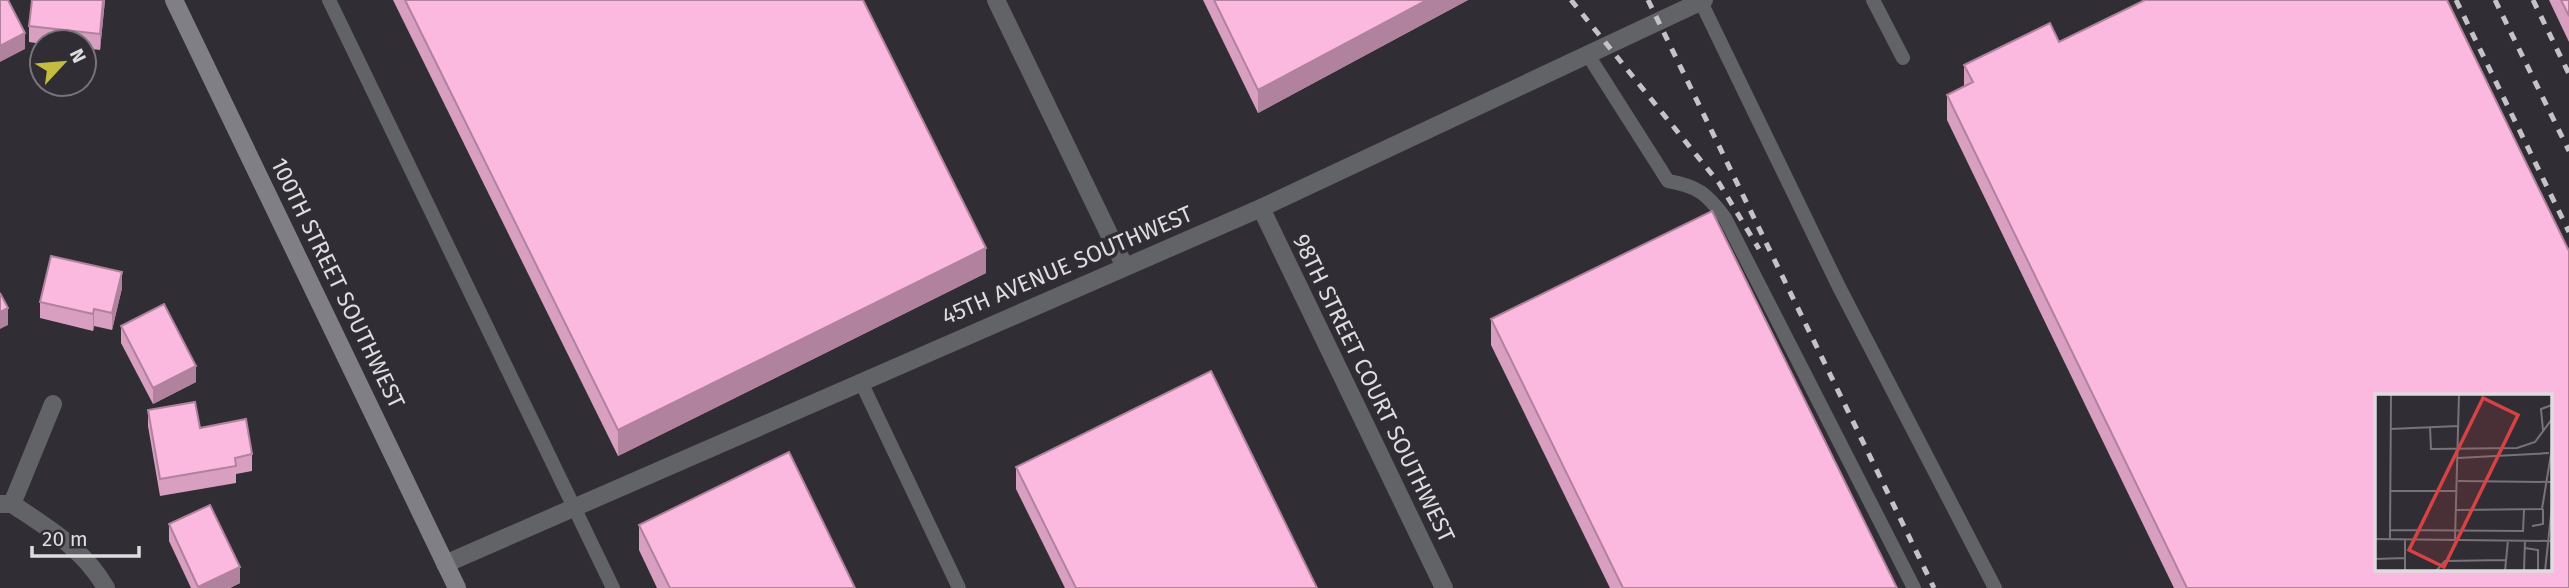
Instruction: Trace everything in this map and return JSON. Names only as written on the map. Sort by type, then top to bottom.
[{"type":"main road","name":"100TH STREET SOUTHWEST","points":[[174,0],[457,588]]},
{"type":"street","points":[[996,0],[1125,267]]},
{"type":"street","name":"45TH AVENUE SOUTHWEST","points":[[445,564],[1261,208],[1701,0]]},
{"type":"street","name":"98TH STREET COURT SOUTHWEST","points":[[1261,208],[1444,588]]},
{"type":"street","points":[[53,404],[6,504],[80,552],[96,570],[106,588]]},
{"type":"lane","points":[[328,0],[613,588]]},
{"type":"lane","points":[[1701,0],[1839,287],[1995,588]]},
{"type":"lane","points":[[1873,0],[1903,58]]},
{"type":"lane","points":[[1588,55],[1668,181],[1688,184],[1707,195],[1725,218],[1914,588]]},
{"type":"lane","points":[[861,382],[959,588]]},
{"type":"building","points":[[0,0],[8,0],[25,33],[0,46]]},
{"type":"building","points":[[32,0],[103,0],[100,34],[98,28],[29,26]]},
{"type":"building","points":[[405,0],[863,0],[986,248],[618,430]]},
{"type":"building","points":[[1214,0],[1427,0],[1258,90]]},
{"type":"building","points":[[2145,0],[2447,0],[2569,251],[2569,588],[2187,588],[1947,95],[1973,82],[1964,65],[2050,23],[2059,42]]},
{"type":"building","points":[[2561,0],[2569,0],[2569,16]]},
{"type":"building","points":[[1712,211],[1897,588],[1623,588],[1491,319]]},
{"type":"building","points":[[51,256],[122,272],[112,313],[94,309],[93,314],[40,302]]},
{"type":"building","points":[[0,293],[8,308],[0,312]]},
{"type":"building","points":[[164,304],[196,366],[153,388],[121,326]]},
{"type":"building","points":[[1211,371],[1317,588],[1076,588],[1016,467]]},
{"type":"building","points":[[195,402],[200,428],[246,419],[252,454],[235,458],[236,466],[160,479],[148,410]]},
{"type":"building","points":[[789,452],[855,588],[670,588],[639,525]]},
{"type":"building","points":[[210,505],[240,567],[198,587],[169,524]]},
{"type":"railway","points":[[1571,0],[1719,183],[1759,249]]},
{"type":"railway","points":[[1648,0],[1934,588]]},
{"type":"railway","points":[[2456,0],[2569,232]]},
{"type":"railway","points":[[2495,0],[2569,151]]},
{"type":"railway","points":[[2533,0],[2569,74]]}]
